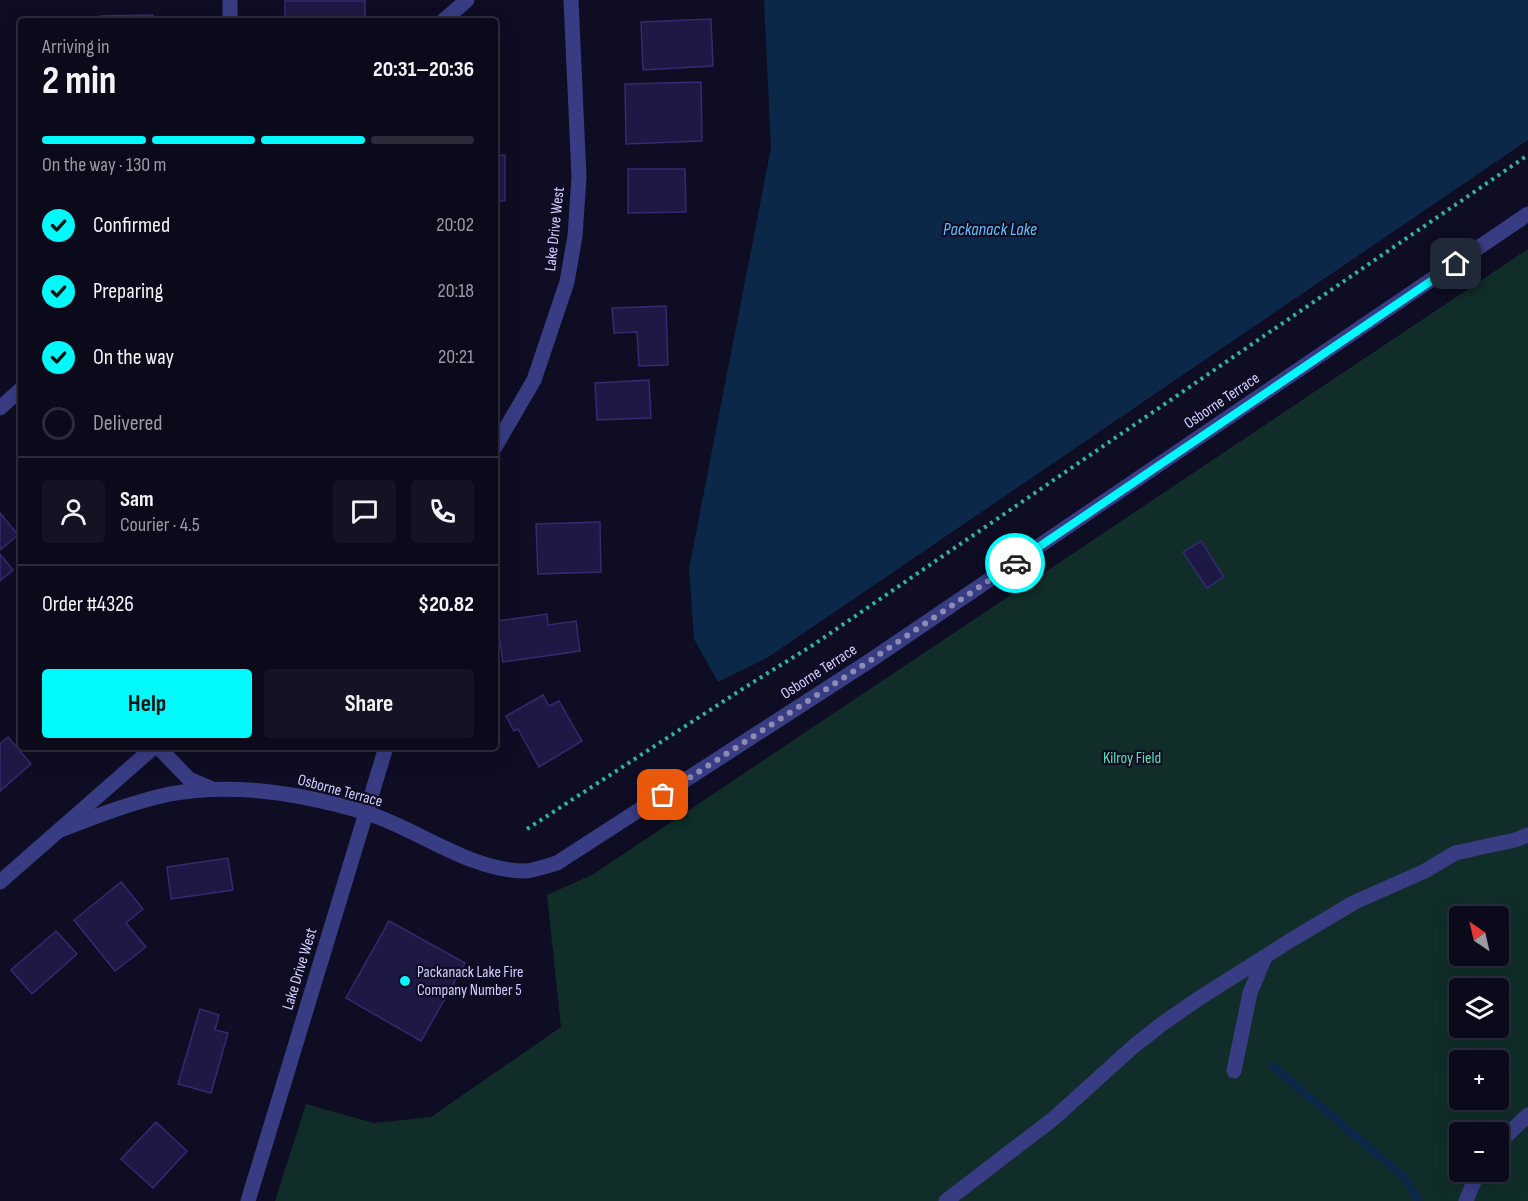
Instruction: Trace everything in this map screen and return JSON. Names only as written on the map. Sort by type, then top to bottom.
[{"type":"street","points":[[230,0],[230,18]]},
{"type":"street","points":[[446,18],[467,0]]},
{"type":"street","name":"Lake Drive West","points":[[498,442],[534,380],[564,291],[572,259],[579,177],[572,0]]},
{"type":"street","name":"Osborne Terrace","points":[[58,831],[134,803],[171,794],[215,790],[261,792],[314,800],[366,813],[496,868],[527,871],[556,863],[871,660],[1528,214]]},
{"type":"street","points":[[0,408],[18,393]]},
{"type":"street","points":[[0,882],[152,750]]},
{"type":"street","points":[[159,750],[189,779],[215,790]]},
{"type":"street","name":"Lake Drive West","points":[[248,1201],[385,750]]},
{"type":"street","points":[[946,1201],[1053,1119],[1134,1046],[1198,999],[1355,902],[1425,871],[1455,853],[1528,835]]},
{"type":"street","points":[[1234,1071],[1250,993],[1265,957]]},
{"type":"street","points":[[1509,1133],[1528,1115]]},
{"type":"street","points":[[1466,1201],[1474,1182]]},
{"type":"path","points":[[527,829],[813,645],[1528,155]]},
{"type":"green space","name":"Kilroy Field","points":[[1528,249],[1528,1201],[275,1201],[306,1104],[374,1123],[431,1117],[561,1027],[547,895],[592,875]]},
{"type":"water","name":"Packanack Lake","points":[[764,0],[1528,0],[1528,140],[767,658],[718,682],[694,639],[689,569],[771,148]]},
{"type":"building","points":[[285,1],[365,1],[365,18],[285,18]]},
{"type":"building","points":[[153,15],[153,18],[100,18],[100,16]]},
{"type":"building","points":[[711,19],[713,66],[643,70],[641,22]]},
{"type":"building","points":[[701,82],[702,141],[626,144],[625,84]]},
{"type":"building","points":[[505,155],[505,201],[498,201],[498,156]]},
{"type":"building","points":[[628,169],[685,169],[686,212],[628,213]]},
{"type":"building","points":[[666,306],[668,365],[639,366],[637,332],[614,333],[612,308]]},
{"type":"building","points":[[649,380],[651,418],[597,420],[595,383]]},
{"type":"building","points":[[0,513],[18,535],[0,550]]},
{"type":"building","points":[[600,522],[601,572],[538,574],[536,524]]},
{"type":"building","points":[[1201,541],[1224,577],[1207,588],[1183,552]]},
{"type":"building","points":[[0,554],[13,570],[0,581]]},
{"type":"building","points":[[547,614],[548,625],[576,621],[580,651],[503,662],[498,621]]},
{"type":"building","points":[[543,695],[549,706],[559,701],[582,741],[539,767],[518,729],[514,731],[506,716]]},
{"type":"building","points":[[8,737],[31,764],[0,791],[0,744]]},
{"type":"building","points":[[228,858],[233,890],[171,899],[167,867]]},
{"type":"building","points":[[121,882],[143,909],[126,923],[146,947],[115,971],[74,920]]},
{"type":"building","name":"Packanack Lake Fire Company Number 5","points":[[389,921],[465,963],[421,1041],[346,998]]},
{"type":"building","points":[[56,931],[77,954],[32,994],[11,970]]},
{"type":"building","points":[[200,1009],[219,1015],[215,1030],[228,1033],[211,1093],[178,1084]]},
{"type":"building","points":[[156,1122],[187,1151],[153,1188],[121,1159]]},
{"type":"waterway","points":[[1273,1066],[1405,1178],[1418,1201]]},
{"type":"way so far","points":[[663,795],[1015,563]]},
{"type":"place","name":"Packanack Lake Fire Company Number 5","points":[[405,981]]},
{"type":"route","points":[[1015,563],[1456,264]]}]
